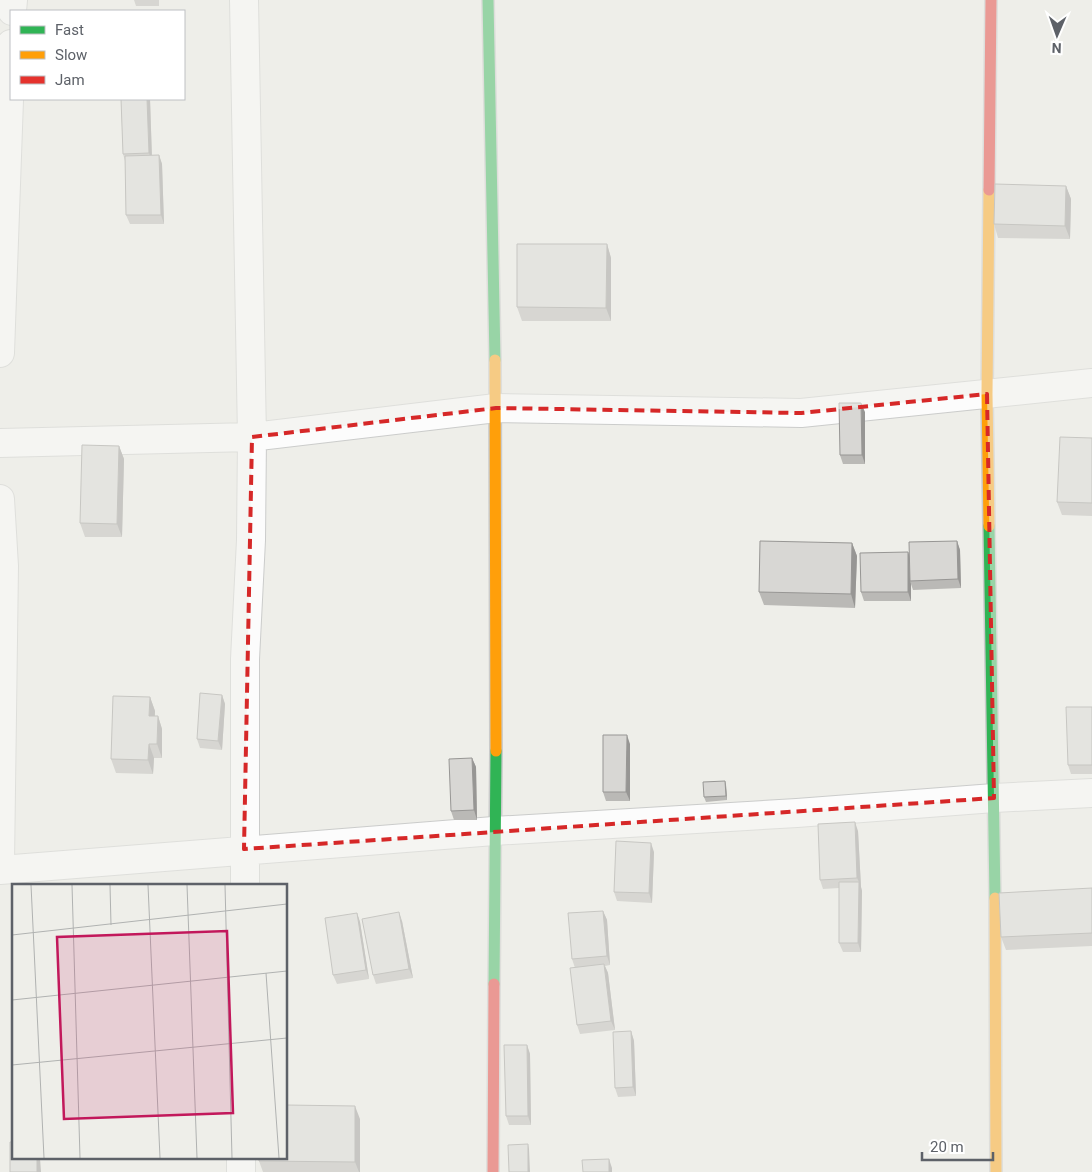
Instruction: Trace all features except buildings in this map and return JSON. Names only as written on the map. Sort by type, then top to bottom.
[{"type":"street","points":[[244,0],[252,437],[251,540],[245,659],[244,884]]},
{"type":"street","points":[[488,0],[496,408],[493,1172]]},
{"type":"street","points":[[991,0],[987,394],[994,798],[996,1172]]},
{"type":"street","points":[[0,353],[10,72]]},
{"type":"street","points":[[0,443],[252,437],[496,408],[800,413],[1092,383]]},
{"type":"street","points":[[0,499],[4,566],[0,864]]},
{"type":"street","points":[[0,870],[494,831],[797,814],[994,798],[1092,793]]},
{"type":"highlighted area","points":[[987,394],[994,798],[244,849],[252,437],[496,408],[801,413]]},
{"type":"traffic: fast","points":[[488,0],[495,360]]},
{"type":"traffic: fast","points":[[989,526],[995,898]]},
{"type":"traffic: fast","points":[[494,984],[496,751]]},
{"type":"traffic: slow","points":[[989,190],[987,394],[989,526]]},
{"type":"traffic: slow","points":[[495,360],[496,751]]},
{"type":"traffic: slow","points":[[995,898],[996,1172]]},
{"type":"traffic: jam","points":[[989,190],[991,0]]},
{"type":"traffic: jam","points":[[493,1172],[494,984]]}]
